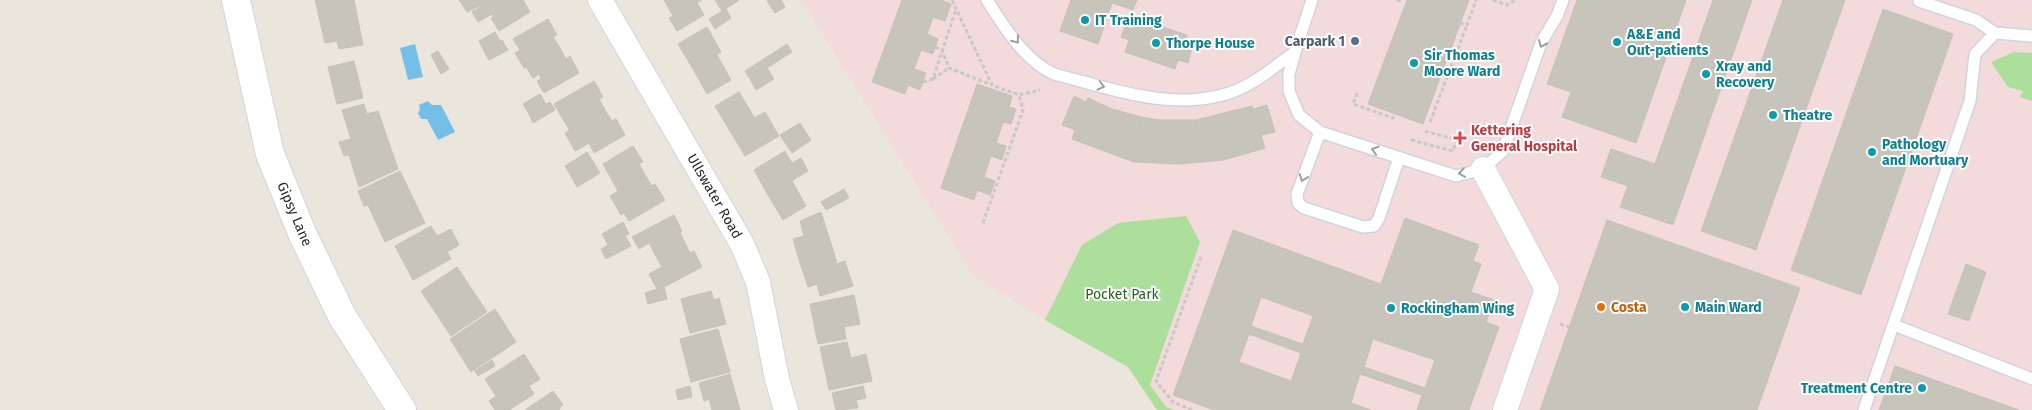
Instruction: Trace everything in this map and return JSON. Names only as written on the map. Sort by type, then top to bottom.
[{"type":"main road","name":"Gipsy Lane","points":[[236,0],[270,154],[302,233],[342,316],[402,410]]},
{"type":"street","name":"Ullswater Road","points":[[600,0],[742,244],[758,282],[777,379],[786,410]]},
{"type":"street","points":[[1483,169],[1547,289],[1505,410]]},
{"type":"lane","points":[[987,0],[1020,45],[1040,68],[1054,74],[1166,100],[1189,101],[1227,94],[1251,82],[1295,52]]},
{"type":"lane","points":[[1312,0],[1289,74],[1289,91],[1299,114],[1305,122],[1320,132],[1456,176],[1483,169],[1503,151],[1542,42],[1557,16],[1563,0]]},
{"type":"lane","points":[[1919,1],[1976,20],[1995,33],[2032,36]]},
{"type":"lane","points":[[1864,410],[1970,100],[1975,54],[1995,33]]},
{"type":"lane","points":[[1320,132],[1297,194],[1298,204],[1304,208],[1363,227],[1374,226],[1379,218],[1399,158]]},
{"type":"lane","points":[[1894,325],[2032,379]]},
{"type":"path","points":[[952,0],[992,85]]},
{"type":"path","points":[[1430,122],[1476,0]]},
{"type":"path","points":[[1493,0],[1507,5],[1516,0]]},
{"type":"path","points":[[933,78],[956,9]]},
{"type":"path","points":[[948,13],[954,15]]},
{"type":"path","points":[[1460,23],[1467,25]]},
{"type":"path","points":[[935,47],[942,50],[949,68],[1019,95],[1040,90]]},
{"type":"path","points":[[923,82],[949,68]]},
{"type":"path","points":[[1357,93],[1353,104],[1393,118],[1395,114]]},
{"type":"path","points":[[983,222],[1023,110],[1019,95]]},
{"type":"path","points":[[1411,140],[1453,150],[1457,140],[1425,131]]},
{"type":"path","points":[[1192,410],[1172,402],[1156,381],[1201,257]]},
{"type":"shaded area","name":"Kettering General Hospital","points":[[801,0],[2032,0],[2032,410],[1157,410],[1128,367],[974,277]]},
{"type":"green space","points":[[2014,52],[2032,53],[2032,101],[2020,97],[2023,91],[2008,87],[1991,62]]},
{"type":"green space","name":"Pocket Park","points":[[1186,216],[1200,242],[1150,385],[1166,407],[1174,410],[1157,410],[1128,367],[1045,320],[1082,245],[1118,223]]},
{"type":"water","points":[[415,44],[423,77],[408,80],[400,48]]},
{"type":"water","points":[[428,101],[432,105],[441,105],[455,132],[438,140],[427,119],[421,119],[418,113],[419,105]]},
{"type":"building","points":[[315,0],[354,0],[363,45],[339,49],[337,41],[325,43]]},
{"type":"building","points":[[459,0],[492,0],[467,12]]},
{"type":"building","points":[[492,0],[523,0],[530,12],[499,31],[491,18],[494,17],[492,14],[478,22],[472,12]]},
{"type":"building","points":[[664,0],[702,0],[697,3],[704,15],[677,31],[669,18],[673,16]]},
{"type":"building","points":[[715,0],[738,0],[738,1],[722,11]]},
{"type":"building","points":[[781,0],[785,7],[775,13],[767,1]]},
{"type":"building","points":[[902,0],[941,0],[951,4],[945,21],[933,17],[927,34],[938,39],[933,54],[921,50],[914,69],[926,73],[920,90],[908,85],[905,94],[872,82]]},
{"type":"building","name":"IT Training","points":[[1071,0],[1137,0],[1133,10],[1112,3],[1098,44],[1060,31]]},
{"type":"building","name":"Sir Thomas Moore Ward","points":[[1407,0],[1469,0],[1423,124],[1368,104]]},
{"type":"building","name":"A&E and Out-patients","points":[[1577,0],[1686,0],[1636,143],[1562,117],[1571,92],[1547,84]]},
{"type":"building","name":"Xray and Recovery","points":[[1713,0],[1752,0],[1673,225],[1620,207],[1628,186],[1601,177],[1611,149],[1655,164]]},
{"type":"building","name":"Theatre","points":[[1783,0],[1845,0],[1756,250],[1701,231]]},
{"type":"building","points":[[726,9],[731,18],[715,29],[709,19]]},
{"type":"building","name":"Pathology and Mortuary","points":[[1883,9],[1953,34],[1861,295],[1791,270]]},
{"type":"building","name":"Thorpe House","points":[[1136,18],[1187,35],[1183,45],[1192,48],[1188,63],[1178,60],[1175,69],[1125,52],[1129,40],[1121,37],[1125,27],[1133,29]]},
{"type":"building","points":[[548,19],[557,35],[553,37],[560,48],[524,68],[515,53],[520,50],[513,39]]},
{"type":"building","points":[[707,27],[721,52],[693,69],[678,44]]},
{"type":"building","points":[[495,32],[500,41],[484,51],[479,41]]},
{"type":"building","points":[[502,40],[508,50],[489,60],[484,51]]},
{"type":"building","points":[[787,44],[792,52],[750,79],[745,71]]},
{"type":"building","points":[[560,48],[566,59],[570,56],[579,73],[544,93],[537,81],[541,79],[539,74],[533,78],[526,67]]},
{"type":"building","points":[[438,51],[449,69],[441,74],[431,55]]},
{"type":"building","points":[[717,55],[731,80],[707,94],[693,69]]},
{"type":"building","points":[[354,61],[363,98],[337,104],[328,67]]},
{"type":"building","points":[[767,68],[774,79],[756,90],[750,79]]},
{"type":"building","points":[[594,81],[603,97],[599,99],[605,110],[570,131],[554,104]]},
{"type":"building","points":[[977,84],[1012,96],[1009,107],[1016,109],[1011,124],[1003,122],[996,143],[1006,146],[1002,160],[991,156],[984,177],[995,181],[990,195],[977,190],[974,200],[941,188]]},
{"type":"building","points":[[739,92],[754,117],[730,131],[715,106]]},
{"type":"building","points":[[540,94],[546,104],[529,114],[523,104]]},
{"type":"building","points":[[1074,96],[1086,102],[1088,98],[1112,109],[1141,117],[1134,162],[1072,139],[1075,130],[1062,125]]},
{"type":"building","points":[[550,102],[555,110],[533,123],[529,114]]},
{"type":"building","points":[[364,104],[367,114],[378,111],[398,169],[359,187],[349,155],[344,156],[339,142],[351,139],[342,110]]},
{"type":"building","points":[[1267,105],[1275,132],[1261,135],[1265,148],[1224,160],[1201,162],[1196,120],[1252,106],[1253,109]]},
{"type":"building","points":[[605,110],[612,121],[616,119],[625,135],[594,153],[589,143],[575,151],[565,133]]},
{"type":"building","points":[[765,112],[779,136],[745,156],[730,131]]},
{"type":"building","points":[[1141,117],[1159,120],[1196,120],[1201,162],[1179,164],[1134,162]]},
{"type":"building","points":[[800,123],[805,131],[786,144],[780,135]]},
{"type":"building","points":[[805,131],[811,140],[792,153],[786,144]]},
{"type":"building","points":[[633,146],[643,162],[639,164],[645,175],[618,191],[603,164]]},
{"type":"building","points":[[785,151],[792,163],[801,158],[808,171],[768,195],[754,170]]},
{"type":"building","points":[[587,152],[594,163],[571,176],[565,166]]},
{"type":"building","points":[[594,163],[600,173],[577,187],[571,176]]},
{"type":"building","points":[[400,171],[425,223],[385,242],[368,205],[364,206],[358,191]]},
{"type":"building","points":[[645,175],[652,186],[655,184],[665,200],[629,221],[624,213],[621,215],[610,196]]},
{"type":"building","points":[[792,181],[806,206],[783,220],[768,195]]},
{"type":"building","points":[[844,189],[849,198],[826,210],[821,202]]},
{"type":"building","points":[[821,212],[834,253],[800,263],[793,239],[804,236],[800,221]]},
{"type":"building","points":[[674,215],[682,231],[680,233],[685,243],[657,258],[649,243],[639,249],[632,237]]},
{"type":"building","name":"Rockingham Wing","points":[[1405,218],[1479,245],[1473,261],[1481,264],[1471,292],[1494,300],[1486,322],[1499,327],[1469,410],[1417,410],[1422,395],[1360,374],[1351,403],[1371,410],[1214,410],[1173,395],[1233,230],[1381,284]],"holes":[[[1261,297],[1313,316],[1303,344],[1251,326]],[[1249,334],[1301,353],[1291,381],[1239,362]],[[1373,339],[1435,360],[1425,388],[1364,367]]]},
{"type":"building","name":"Main Ward","points":[[1607,220],[1800,288],[1757,410],[1540,410]]},
{"type":"building","points":[[623,222],[629,234],[608,245],[602,234]]},
{"type":"building","points":[[431,226],[437,236],[451,229],[459,245],[447,252],[451,259],[413,280],[395,246]]},
{"type":"building","points":[[625,236],[631,246],[606,259],[601,249]]},
{"type":"building","points":[[685,243],[690,253],[694,251],[702,267],[664,287],[667,299],[648,304],[645,293],[657,289],[649,274],[662,267],[657,258]]},
{"type":"building","points":[[834,253],[837,264],[845,261],[853,286],[820,296],[817,284],[808,287],[800,263]]},
{"type":"building","points":[[1966,264],[1986,272],[1969,321],[1948,314]]},
{"type":"building","points":[[457,267],[487,312],[451,336],[421,291]]},
{"type":"building","points":[[711,291],[714,300],[719,298],[726,324],[690,333],[681,299]]},
{"type":"building","points":[[854,295],[860,324],[844,327],[846,339],[818,344],[810,304]]},
{"type":"building","points":[[495,309],[516,342],[471,372],[450,339]]},
{"type":"building","points":[[718,329],[730,372],[691,382],[680,339]]},
{"type":"building","points":[[847,342],[851,358],[866,354],[872,381],[829,390],[820,347]]},
{"type":"building","points":[[524,354],[540,379],[529,386],[534,394],[509,410],[495,410],[489,401],[496,396],[485,379]]},
{"type":"building","points":[[492,360],[495,366],[478,376],[475,371]]},
{"type":"building","name":"Treatment Centre","points":[[1895,366],[2019,410],[1879,410]]},
{"type":"building","points":[[730,374],[740,410],[712,410],[709,399],[704,401],[699,383]]},
{"type":"building","points":[[690,386],[692,397],[678,400],[676,390]]},
{"type":"building","points":[[863,386],[866,398],[856,400],[858,408],[836,410],[832,393]]},
{"type":"building","points":[[553,391],[563,405],[559,408],[560,410],[525,410]]},
{"type":"place","name":"IT Training","points":[[1085,20]]},
{"type":"place","name":"Carpark 1","points":[[1355,41]]},
{"type":"place","name":"A&E and Out-patients","points":[[1617,42]]},
{"type":"place","name":"Thorpe House","points":[[1156,43]]},
{"type":"place","name":"Sir Thomas Moore Ward","points":[[1414,63]]},
{"type":"place","name":"Xray and Recovery","points":[[1706,74]]},
{"type":"place","name":"Theatre","points":[[1773,115]]},
{"type":"place","name":"Kettering General Hospital","points":[[1460,138]]},
{"type":"place","name":"Pathology and Mortuary","points":[[1872,152]]},
{"type":"place","name":"Costa","points":[[1601,307]]},
{"type":"place","name":"Main Ward","points":[[1685,307]]},
{"type":"place","name":"Rockingham Wing","points":[[1391,308]]},
{"type":"place","name":"Treatment Centre","points":[[1922,388]]}]
